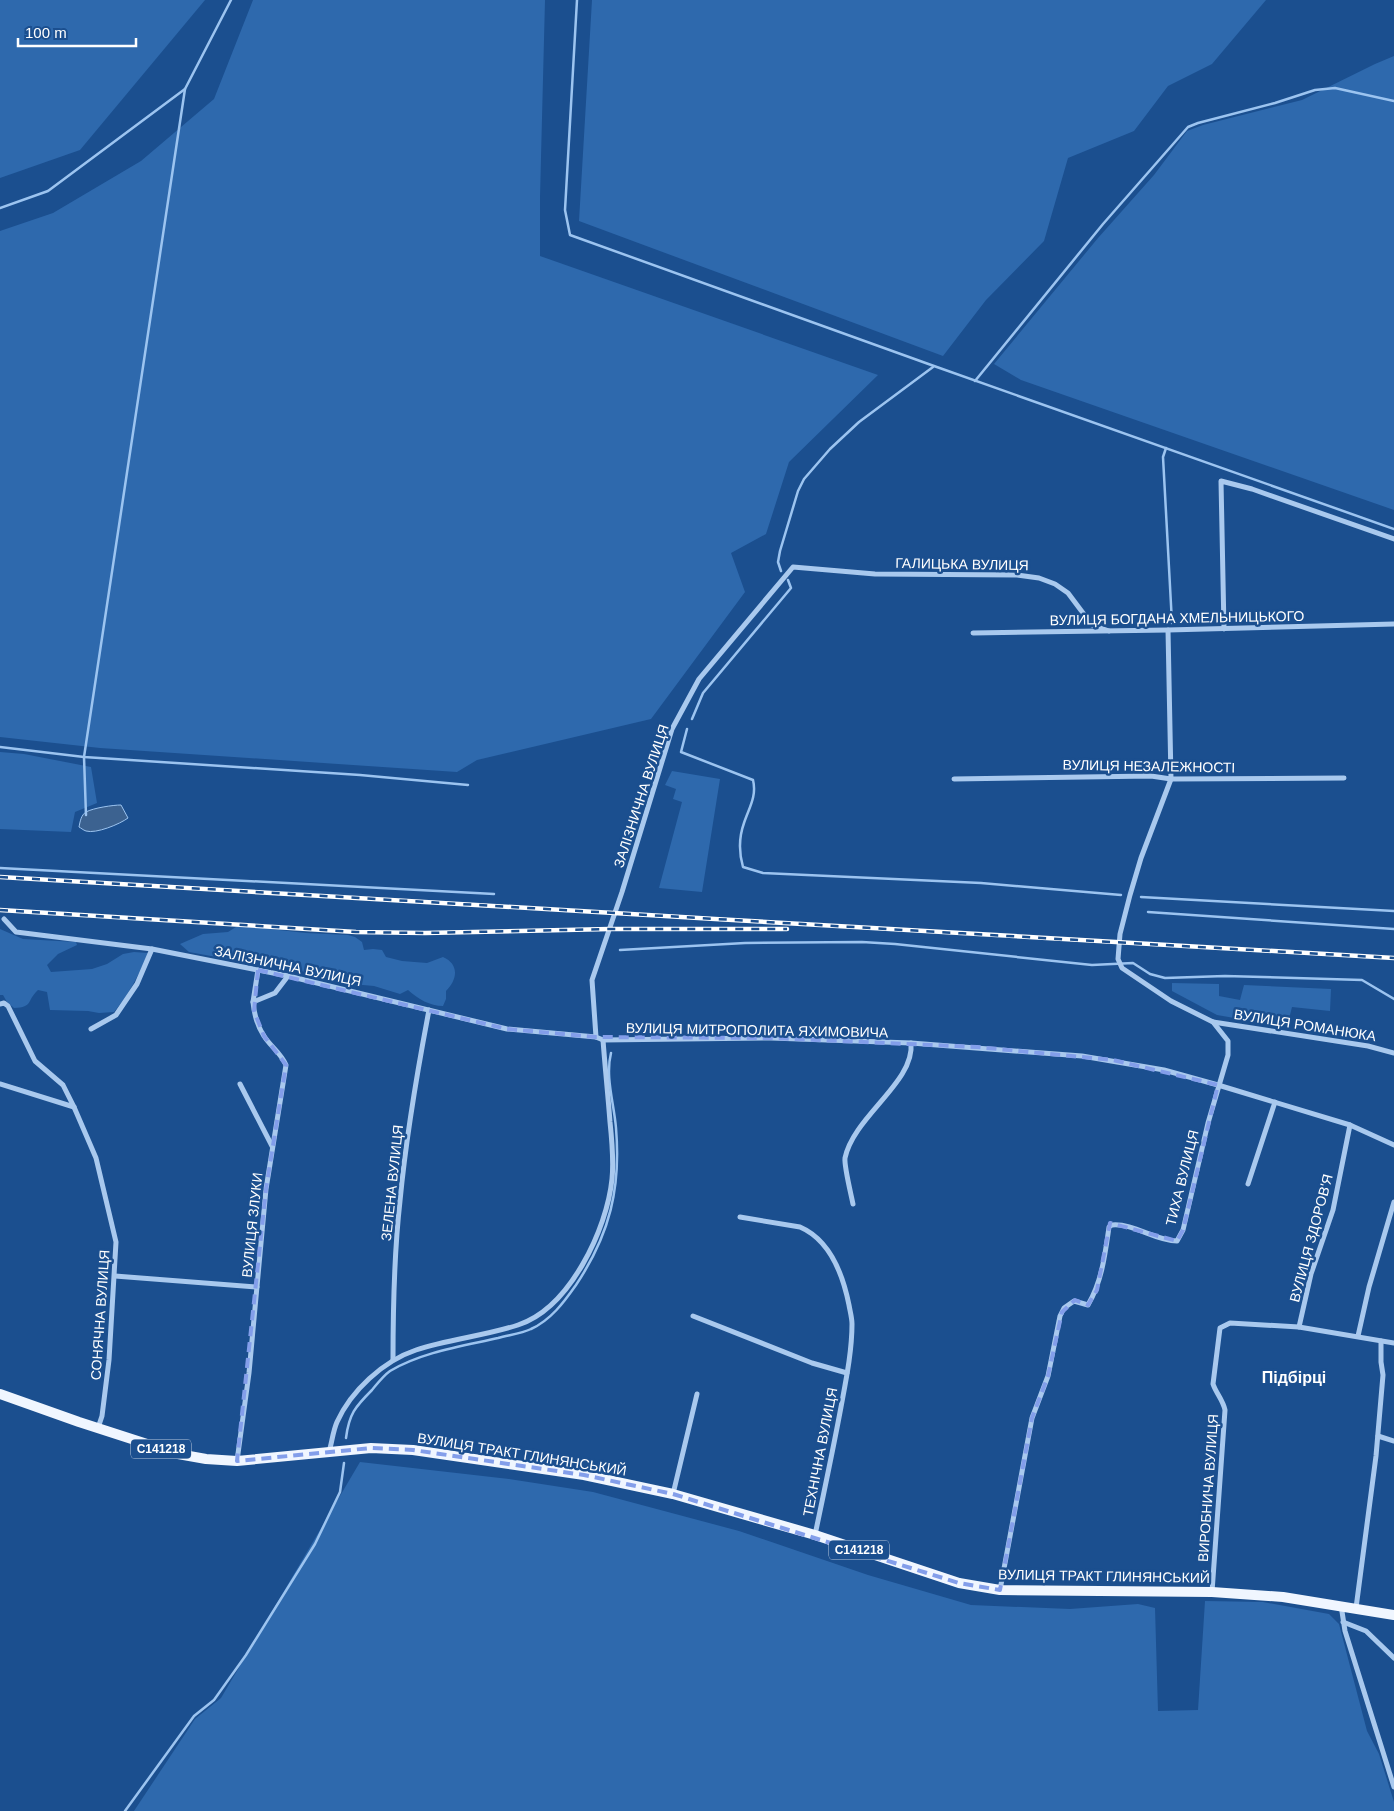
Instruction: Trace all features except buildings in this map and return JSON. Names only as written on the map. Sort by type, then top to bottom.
[{"type":"main road","name":"ВУЛИЦЯ ТРАКТ ГЛИНЯНСЬКИЙ","points":[[0,1394],[178,1454],[206,1459],[237,1461],[371,1448],[413,1450],[584,1475],[673,1494],[815,1536],[959,1583],[1000,1590],[1212,1592],[1283,1597],[1394,1615]]},
{"type":"street","points":[[1224,629],[1221,480],[1394,539]]},
{"type":"street","name":"ГАЛИЦЬКА ВУЛИЦЯ","points":[[793,567],[875,574],[1017,575],[1038,578],[1055,584],[1068,593],[1092,625],[1109,631]]},
{"type":"street","name":"ЗАЛІЗНИЧНА ВУЛИЦЯ","points":[[596,1037],[592,980],[622,892],[672,729],[698,680],[793,567]]},
{"type":"street","name":"ВУЛИЦЯ БОГДАНА ХМЕЛЬНИЦЬКОГО","points":[[973,633],[1394,624]]},
{"type":"street","points":[[1168,630],[1172,779]]},
{"type":"street","name":"ВУЛИЦЯ НЕЗАЛЕЖНОСТІ","points":[[954,779],[1151,776],[1172,779],[1344,778]]},
{"type":"street","name":"ВУЛИЦЯ РОМАНЮКА","points":[[1172,779],[1141,858],[1130,895],[1119,940],[1118,959],[1122,968],[1170,1001],[1212,1022],[1368,1046],[1394,1053]]},
{"type":"street","name":"ЗАЛІЗНИЧНА ВУЛИЦЯ","points":[[4,919],[16,932],[152,949],[288,976],[507,1029],[596,1037],[603,1040]]},
{"type":"street","points":[[91,1029],[116,1015],[137,984],[152,949]]},
{"type":"street","name":"ВУЛИЦЯ ЗЛУКИ","points":[[237,1461],[249,1373],[266,1189],[286,1064],[264,1036],[254,1011],[253,1002],[258,970]]},
{"type":"street","points":[[253,1002],[275,993],[288,976]]},
{"type":"street","points":[[0,1004],[8,1006],[34,1061],[63,1085],[74,1107]]},
{"type":"street","name":"ЗЕЛЕНА ВУЛИЦЯ","points":[[393,1360],[393,1300],[400,1202],[416,1079],[429,1010]]},
{"type":"street","name":"ВУЛИЦЯ РОМАНЮКА","points":[[1212,1022],[1228,1041],[1228,1055],[1218,1085]]},
{"type":"street","name":"ВУЛИЦЯ МИТРОПОЛИТА ЯХИМОВИЧА","points":[[603,1040],[771,1038],[911,1042],[1090,1057],[1164,1070],[1218,1085],[1350,1125],[1394,1145]]},
{"type":"street","points":[[329,1452],[337,1423],[349,1400],[370,1378],[393,1360],[415,1350],[520,1325],[541,1313],[558,1298],[573,1278],[594,1245],[604,1220],[612,1178],[613,1159],[603,1040]]},
{"type":"street","points":[[853,1204],[845,1159],[854,1136],[861,1125],[904,1071],[910,1059],[911,1042]]},
{"type":"street","points":[[0,1084],[74,1107]]},
{"type":"street","points":[[240,1084],[272,1147]]},
{"type":"street","name":"ТИХА ВУЛИЦЯ","points":[[1000,1590],[1032,1418],[1048,1376],[1060,1316],[1064,1308],[1074,1301],[1088,1305],[1097,1290],[1109,1227],[1112,1225],[1143,1231],[1169,1241],[1177,1240],[1183,1230],[1218,1085]]},
{"type":"street","points":[[1248,1184],[1275,1102]]},
{"type":"street","name":"СОНЯЧНА ВУЛИЦЯ","points":[[74,1107],[96,1158],[116,1242],[110,1360],[102,1416],[97,1428]]},
{"type":"street","name":"ВУЛИЦЯ ЗДОРОВ'Я","points":[[1298,1328],[1311,1274],[1333,1210],[1350,1125]]},
{"type":"street","points":[[1358,1336],[1369,1287],[1394,1202]]},
{"type":"street","name":"ТЕХНІЧНА ВУЛИЦЯ","points":[[740,1217],[800,1227],[809,1231],[816,1236],[834,1259],[845,1286],[852,1322],[847,1373],[815,1536]]},
{"type":"street","points":[[115,1276],[256,1287]]},
{"type":"street","name":"ТЕХНІЧНА ВУЛИЦЯ","points":[[694,1316],[812,1363],[847,1373]]},
{"type":"street","name":"ВИРОБНИЧА ВУЛИЦЯ","points":[[1212,1592],[1225,1410],[1224,1404],[1216,1393],[1213,1384],[1220,1328],[1230,1323],[1298,1328]]},
{"type":"street","points":[[1298,1328],[1394,1343]]},
{"type":"street","points":[[1356,1608],[1378,1436],[1383,1375],[1381,1362],[1382,1341]]},
{"type":"street","points":[[673,1494],[697,1394]]},
{"type":"street","points":[[1378,1436],[1394,1441]]},
{"type":"street","points":[[1341,1605],[1343,1622],[1394,1787]]},
{"type":"street","points":[[1343,1622],[1366,1631],[1394,1658]]},
{"type":"highlighted area","points":[[258,970],[507,1029],[596,1037],[771,1038],[977,1047],[1113,1060],[1218,1085],[1183,1230],[1177,1241],[1110,1223],[1097,1290],[1088,1305],[1075,1300],[1062,1312],[1048,1376],[1032,1418],[1000,1590],[959,1583],[673,1494],[584,1475],[413,1450],[371,1448],[237,1461],[266,1189],[286,1065],[264,1036],[254,1011]]},
{"type":"shaded area","points":[[0,0],[205,0],[80,150],[0,178]]},
{"type":"shaded area","points":[[253,0],[545,0],[540,256],[878,375],[789,462],[766,534],[731,553],[745,592],[651,719],[477,760],[457,772],[100,748],[0,737],[0,231],[53,213],[141,161],[214,99]]},
{"type":"shaded area","points":[[592,0],[1266,0],[1212,64],[1168,86],[1134,131],[1068,158],[1044,241],[986,300],[943,356],[579,221]]},
{"type":"shaded area","points":[[1394,56],[1394,510],[1021,380],[994,364],[1098,238],[1154,175],[1187,131],[1203,125],[1302,100]]},
{"type":"shaded area","points":[[0,752],[24,754],[91,767],[97,803],[75,812],[71,832],[0,829]]},
{"type":"shaded area","points":[[672,771],[720,779],[702,892],[659,888],[682,802],[673,799],[676,789],[665,785]]},
{"type":"shaded area","points":[[121,805],[128,818],[119,823],[108,828],[90,832],[79,827],[84,813],[93,809]]},
{"type":"shaded area","points":[[244,926],[306,933],[348,935],[362,942],[364,950],[382,950],[386,957],[402,961],[427,963],[443,957],[452,964],[455,977],[446,991],[446,999],[443,1006],[438,1006],[424,1001],[408,990],[400,994],[374,986],[341,983],[271,962],[222,958],[189,952],[180,944],[203,934],[228,932],[236,927]]},
{"type":"shaded area","points":[[0,929],[23,939],[76,942],[77,945],[58,954],[47,965],[51,972],[92,969],[107,964],[123,954],[134,952],[148,953],[133,984],[114,1012],[50,1010],[47,992],[38,990],[27,1005],[14,1008],[3,995],[0,995]]},
{"type":"shaded area","points":[[1172,983],[1219,984],[1219,996],[1240,1000],[1244,985],[1331,989],[1330,1011],[1292,1007],[1287,1027],[1217,1015],[1172,991]]},
{"type":"shaded area","points":[[360,1462],[509,1479],[593,1492],[739,1531],[868,1575],[971,1605],[1070,1609],[1138,1604],[1155,1608],[1158,1711],[1198,1710],[1205,1601],[1263,1602],[1329,1614],[1339,1624],[1367,1731],[1379,1754],[1394,1802],[1394,1811],[134,1811],[195,1719],[221,1698]]},
{"type":"waterway","points":[[0,208],[48,191],[185,89],[231,0]]},
{"type":"waterway","points":[[577,0],[565,210],[570,235],[1394,529]]},
{"type":"waterway","points":[[975,381],[1103,224],[1188,127],[1315,90],[1335,88],[1394,101]]},
{"type":"waterway","points":[[86,815],[84,757],[185,89]]},
{"type":"waterway","points":[[781,571],[778,562],[780,551],[798,491],[804,479],[830,449],[859,422],[933,367]]},
{"type":"waterway","points":[[1166,448],[1163,457],[1172,623]]},
{"type":"waterway","points":[[692,719],[703,693],[791,588],[788,580]]},
{"type":"waterway","points":[[687,729],[681,752],[753,780],[752,802],[740,839],[743,867],[763,873],[981,883],[1121,895]]},
{"type":"waterway","points":[[0,747],[84,757],[360,775],[468,785]]},
{"type":"waterway","points":[[0,868],[494,894]]},
{"type":"waterway","points":[[1141,897],[1394,911]]},
{"type":"waterway","points":[[1148,912],[1394,929]]},
{"type":"waterway","points":[[620,950],[745,943],[862,942],[895,944],[1092,965],[1133,963],[1150,974],[1165,978],[1225,976],[1362,980],[1394,999]]},
{"type":"waterway","points":[[346,1438],[354,1411],[390,1371],[402,1364],[429,1354],[531,1329],[551,1316],[576,1285],[588,1266],[605,1229],[615,1191],[617,1150],[615,1119],[609,1081],[611,1053]]},
{"type":"waterway","points":[[125,1811],[194,1716],[214,1700],[246,1655],[315,1544],[340,1492],[344,1463]]},
{"type":"railway","points":[[0,877],[1394,958]]},
{"type":"railway","points":[[0,910],[356,932],[787,929]]},
{"type":"district","name":"Підбірці","points":[[1294,1377]]}]
